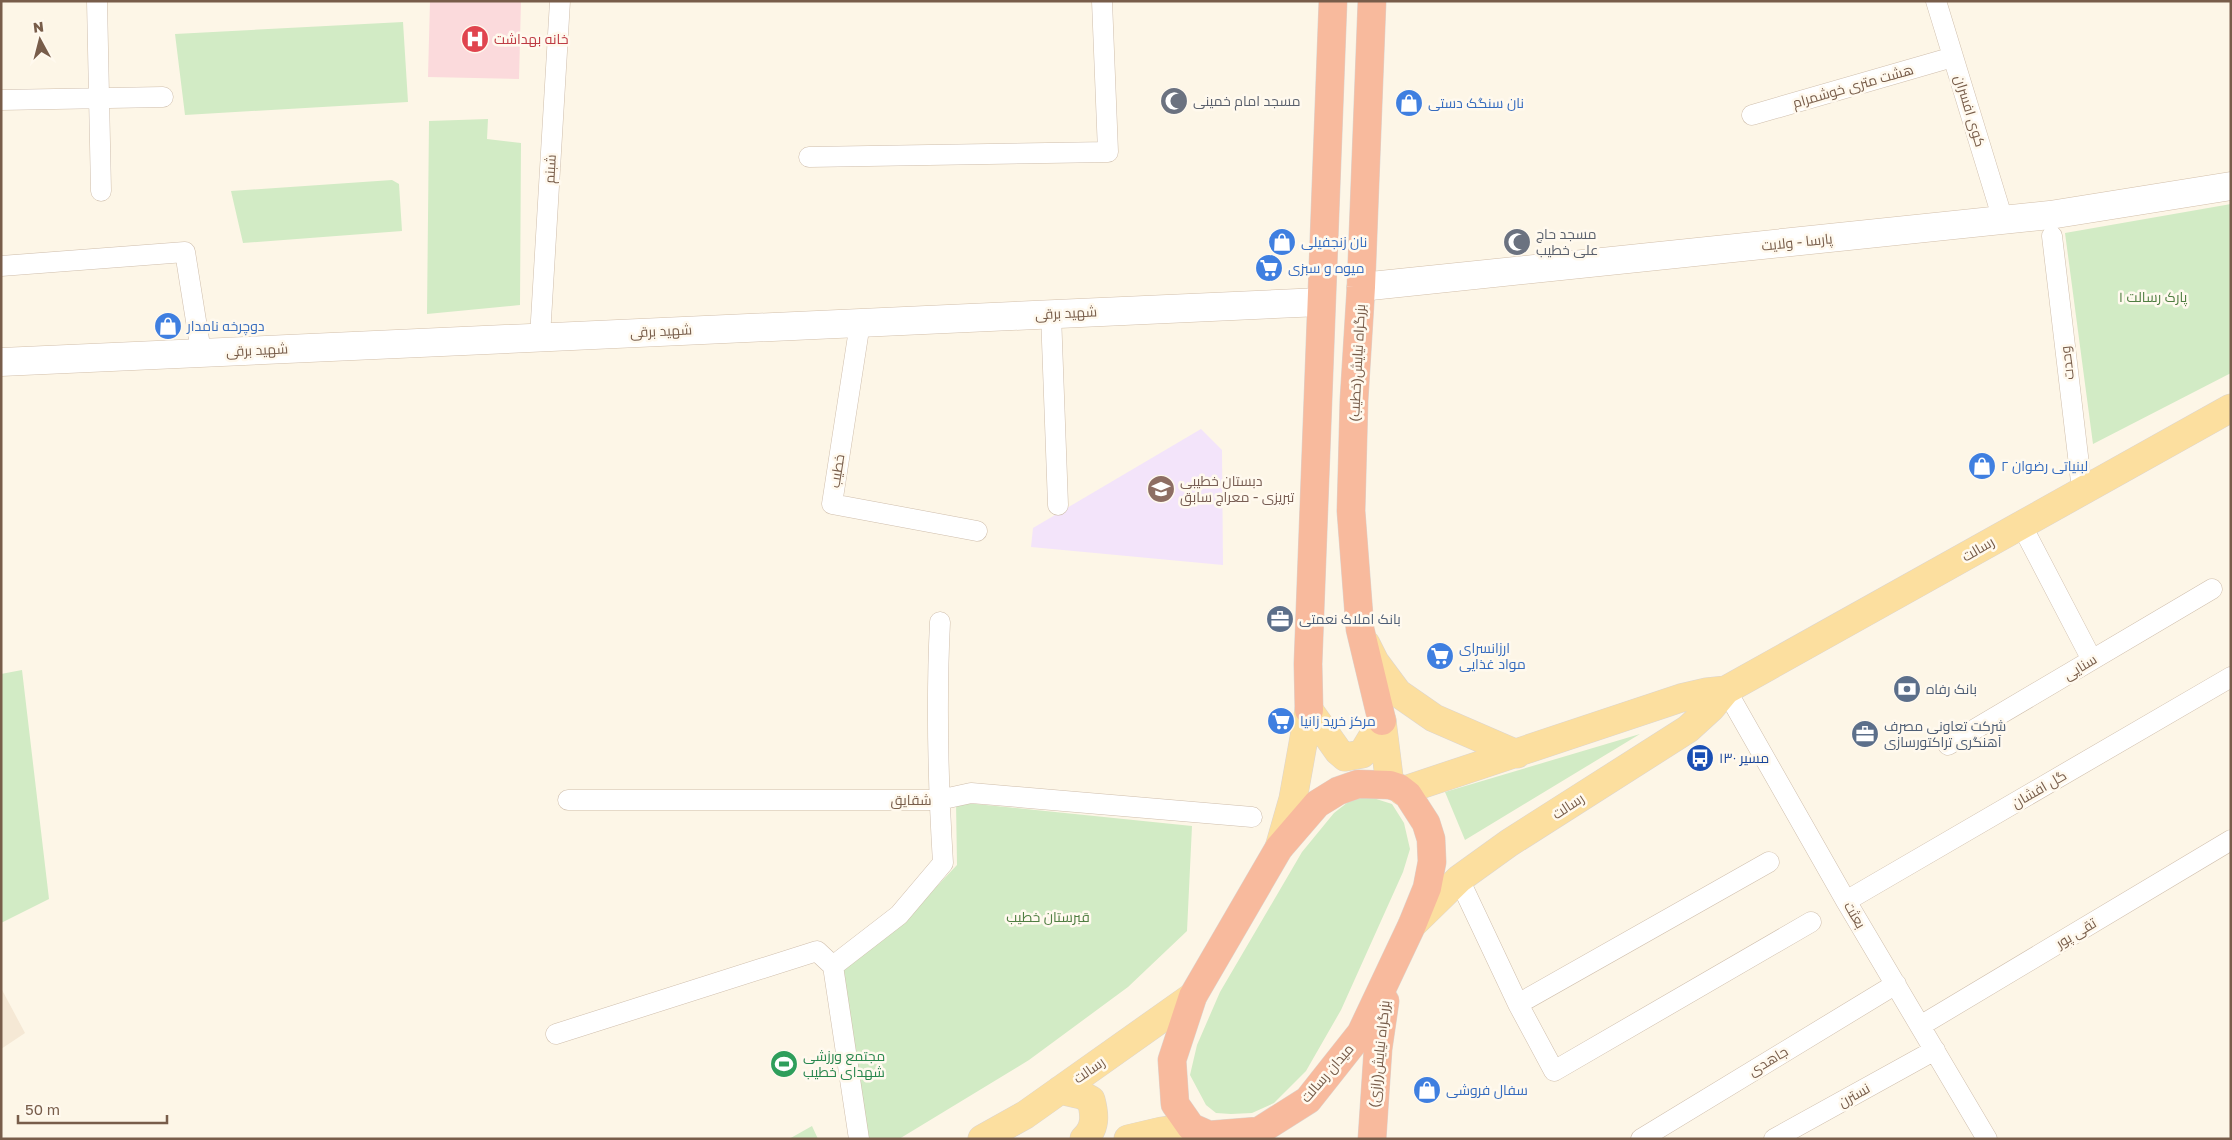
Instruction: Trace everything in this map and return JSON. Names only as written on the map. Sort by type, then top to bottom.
[{"type":"highway","points":[[1309,710],[1308,654],[1333,1]]},
{"type":"highway","name":"بزرگراه نیایش(خطیب)","points":[[1372,1],[1361,287],[1354,400],[1351,511],[1360,629],[1382,721]]},
{"type":"highway","points":[[1204,1134],[1175,1104],[1172,1060],[1193,996],[1279,848],[1317,804],[1338,791],[1358,784],[1396,788]]},
{"type":"highway","name":"میدان رسالت","points":[[1204,1134],[1259,1131],[1308,1100],[1361,1034],[1412,925],[1432,862],[1431,839],[1426,823],[1417,807],[1396,788]]},
{"type":"highway","name":"بزرگراه نیایش(رازی)","points":[[1372,1139],[1378,1049],[1390,970]]},
{"type":"main road","name":"پارسا - ولایت","points":[[1361,287],[2050,215],[2231,186]]},
{"type":"main road","name":"شهید برقی","points":[[1,362],[1321,302]]},
{"type":"main road","name":"رسالت","points":[[1412,925],[1459,879],[1509,843],[1688,729],[1711,708],[1726,690],[2231,408]]},
{"type":"main road","points":[[1360,629],[1375,662],[1398,693],[1434,718],[1517,754]]},
{"type":"main road","name":"رسالت","points":[[1396,788],[1517,754],[1681,698],[1726,690]]},
{"type":"main road","points":[[1309,710],[1338,751],[1346,756],[1362,754],[1382,721]]},
{"type":"main road","points":[[1279,848],[1293,799],[1309,710]]},
{"type":"main road","points":[[1382,721],[1396,788]]},
{"type":"main road","name":"رسالت","points":[[982,1139],[1024,1115],[1193,996]]},
{"type":"main road","points":[[1060,1090],[1082,1095],[1092,1100],[1095,1114],[1090,1133],[1084,1139]]},
{"type":"main road","points":[[1128,1139],[1162,1131],[1204,1134]]},
{"type":"street","points":[[97,1],[101,191]]},
{"type":"street","name":"شبنم","points":[[540,337],[560,1]]},
{"type":"street","points":[[809,157],[1108,152],[1102,1]]},
{"type":"street","name":"کوی افسران","points":[[1936,1],[2003,220]]},
{"type":"street","name":"هشت متری خوشمرام","points":[[1752,115],[1953,57]]},
{"type":"street","points":[[1,100],[163,97]]},
{"type":"street","name":"وحدت","points":[[2052,236],[2082,490]]},
{"type":"street","points":[[1,266],[185,252],[201,352]]},
{"type":"street","points":[[1051,314],[1058,505]]},
{"type":"street","name":"خطیب","points":[[860,322],[832,504],[977,531]]},
{"type":"street","points":[[2021,524],[2092,660]]},
{"type":"street","name":"سنایی","points":[[1948,745],[2212,589]]},
{"type":"street","points":[[833,966],[899,915],[943,863],[939,800],[938,678],[940,622]]},
{"type":"street","name":"گل افشان","points":[[1846,900],[2231,677]]},
{"type":"street","name":"بعثت","points":[[1726,690],[1846,900],[1987,1139]]},
{"type":"street","name":"شقایق","points":[[568,800],[939,800],[970,793],[1252,817]]},
{"type":"street","name":"تقی پور","points":[[1920,1026],[2231,840]]},
{"type":"street","points":[[1518,1004],[1769,862]]},
{"type":"street","points":[[1459,879],[1518,1004],[1554,1071],[1811,922]]},
{"type":"street","points":[[556,1034],[817,951],[833,966],[859,1139]]},
{"type":"street","name":"جاهدی","points":[[1641,1139],[1896,984]]},
{"type":"street","name":"نسترن","points":[[1774,1139],[1934,1050]]},
{"type":"shaded area","name":"خانه بهداشت","points":[[430,1],[521,1],[519,79],[428,77]]},
{"type":"shaded area","name":"دبستان خطیبی تبریزی - معراج سابق","points":[[1201,429],[1222,450],[1223,565],[1031,547],[1033,528]]},
{"type":"shaded area","points":[[1,988],[25,1033],[1,1049]]},
{"type":"green space","points":[[403,22],[408,102],[185,115],[175,34]]},
{"type":"green space","points":[[488,119],[487,139],[521,143],[520,305],[427,314],[429,121]]},
{"type":"green space","points":[[392,180],[399,184],[402,231],[243,243],[231,191]]},
{"type":"green space","name":"پارک رسالت ۱","points":[[2231,204],[2231,373],[2093,444],[2065,233]]},
{"type":"green space","points":[[22,670],[49,899],[1,923],[1,674]]},
{"type":"green space","points":[[1640,734],[1465,840],[1445,792]]},
{"type":"green space","points":[[1370,797],[1392,804],[1404,823],[1410,849],[1403,872],[1341,1010],[1306,1071],[1274,1103],[1252,1113],[1216,1113],[1206,1105],[1190,1075],[1197,1045],[1220,992],[1302,852],[1334,813],[1352,799]]},
{"type":"green space","name":"قبرستان خطیب","points":[[956,802],[1192,826],[1187,931],[1128,987],[1029,1060],[899,1139],[865,1139],[843,969],[905,920],[957,865]]},
{"type":"green space","points":[[812,1126],[818,1139],[789,1139]]},
{"type":"place","name":"خانه بهداشت","points":[[475,39]]},
{"type":"place","name":"مسجد امام خمینی","points":[[1174,101]]},
{"type":"place","name":"نان سنگک دستی","points":[[1409,103]]},
{"type":"place","name":"نان زنجفیلی","points":[[1282,242]]},
{"type":"place","name":"مسجد حاج علی خطیب","points":[[1517,242]]},
{"type":"place","name":"میوه و سبزی","points":[[1269,268]]},
{"type":"place","name":"دوچرخه نامدار","points":[[168,326]]},
{"type":"place","name":"لبنیاتی رضوان ۲","points":[[1982,466]]},
{"type":"place","name":"دبستان خطیبی تبریزی - معراج سابق","points":[[1161,489]]},
{"type":"place","name":"بانک املاک نعمتی","points":[[1280,619]]},
{"type":"place","name":"ارزانسرای مواد غذایی","points":[[1440,656]]},
{"type":"place","name":"بانک رفاه","points":[[1907,689]]},
{"type":"place","name":"مرکز خرید زانیا","points":[[1281,721]]},
{"type":"place","name":"شرکت تعاونی مصرف آهنگری تراکتورسازی","points":[[1865,734]]},
{"type":"place","name":"مسیر ۱۳۰","points":[[1700,758]]},
{"type":"place","name":"مجتمع ورزشی شهدای خطیب","points":[[784,1064]]},
{"type":"place","name":"سفال فروشی","points":[[1427,1090]]}]
